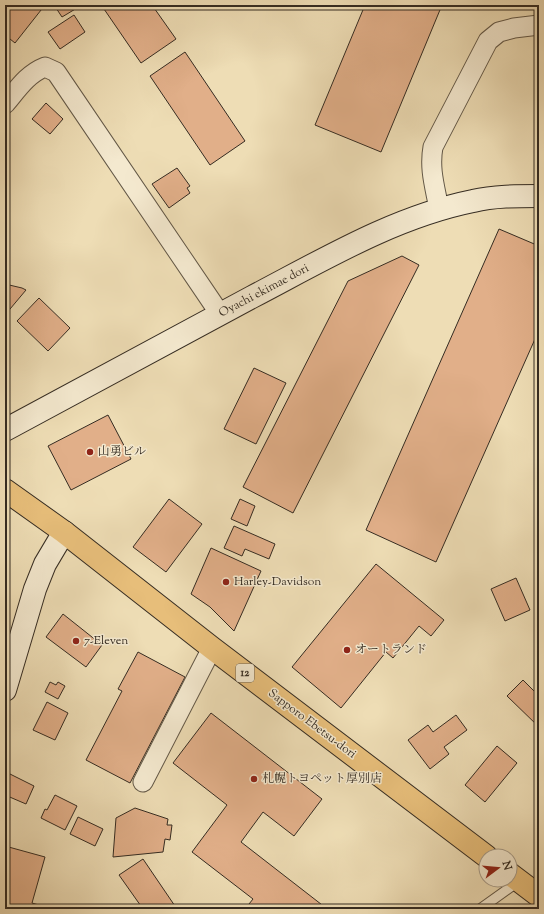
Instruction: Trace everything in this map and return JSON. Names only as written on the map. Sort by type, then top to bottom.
[{"type":"highway","name":"Sapporo Ebetsu-dori","points":[[5,490],[64,532],[212,648],[478,850]]},
{"type":"highway","points":[[518,881],[539,896]]},
{"type":"street","points":[[439,209],[432,177],[431,160],[434,147],[488,41],[500,32],[514,28],[539,25]]},
{"type":"street","points":[[5,104],[35,70],[45,67],[56,72],[220,314]]},
{"type":"street","name":"Oyachi ekimae dori","points":[[5,430],[220,314],[382,230],[439,209],[474,200],[513,196],[539,196]]},
{"type":"street","points":[[5,690],[35,589],[45,564],[64,532]]},
{"type":"street","points":[[143,782],[212,648]]},
{"type":"lane","points":[[480,909],[503,888]]},
{"type":"building","points":[[5,5],[45,5],[15,43],[5,35]]},
{"type":"building","points":[[61,5],[76,5],[77,8],[62,17],[56,8]]},
{"type":"building","points":[[109,5],[152,5],[176,39],[141,63],[104,9]]},
{"type":"building","points":[[365,5],[442,5],[381,152],[315,125]]},
{"type":"building","points":[[74,15],[85,32],[60,49],[48,32]]},
{"type":"building","points":[[185,52],[245,141],[210,165],[150,76]]},
{"type":"building","points":[[46,103],[63,119],[50,134],[32,119]]},
{"type":"building","points":[[177,168],[190,186],[187,188],[190,193],[169,208],[152,184]]},
{"type":"building","points":[[499,229],[539,246],[539,330],[436,562],[366,530]]},
{"type":"building","points":[[402,256],[419,265],[293,513],[243,487],[348,281]]},
{"type":"building","points":[[5,284],[26,290],[5,315]]},
{"type":"building","points":[[39,298],[70,328],[48,351],[17,321]]},
{"type":"building","points":[[254,368],[286,383],[256,444],[224,429]]},
{"type":"building","name":"山勇ビル","points":[[108,415],[131,459],[71,490],[48,446]]},
{"type":"building","points":[[169,499],[202,524],[166,572],[133,547]]},
{"type":"building","points":[[240,499],[255,506],[247,526],[231,519]]},
{"type":"building","points":[[234,526],[275,544],[269,559],[245,549],[242,556],[224,548]]},
{"type":"building","points":[[211,548],[261,571],[234,631],[210,607],[191,594]]},
{"type":"building","points":[[376,564],[444,620],[431,636],[419,626],[393,658],[386,652],[341,708],[292,667]]},
{"type":"building","points":[[516,578],[530,610],[505,621],[491,589]]},
{"type":"building","points":[[63,614],[102,645],[86,667],[46,637]]},
{"type":"building","points":[[138,652],[185,677],[130,783],[86,760],[122,691],[118,689]]},
{"type":"building","points":[[523,680],[539,696],[539,727],[507,696]]},
{"type":"building","points":[[50,682],[56,685],[58,682],[65,686],[58,699],[45,692]]},
{"type":"building","points":[[47,702],[68,713],[55,740],[33,730]]},
{"type":"building","points":[[211,713],[322,799],[294,836],[263,812],[241,842],[326,908],[325,909],[245,909],[253,899],[192,852],[227,805],[173,763]]},
{"type":"building","points":[[456,715],[467,730],[444,747],[449,754],[430,769],[408,740],[428,725],[433,732]]},
{"type":"building","points":[[497,746],[517,763],[485,802],[465,785]]},
{"type":"building","points":[[10,774],[34,786],[26,804],[5,795],[5,784]]},
{"type":"building","points":[[55,795],[77,806],[65,830],[41,818],[45,809],[47,810]]},
{"type":"building","points":[[135,808],[168,819],[167,825],[172,825],[170,840],[165,839],[163,852],[113,857],[116,818]]},
{"type":"building","points":[[78,817],[103,829],[95,846],[70,834]]},
{"type":"building","points":[[5,846],[45,857],[32,903],[49,909],[5,909]]},
{"type":"building","points":[[143,859],[177,909],[143,909],[119,875]]},
{"type":"place","name":"山勇ビル","points":[[90,452]]},
{"type":"place","name":"Harley-Davidson","points":[[226,582]]},
{"type":"place","name":"7-Eleven","points":[[76,641]]},
{"type":"place","name":"オートランド","points":[[347,650]]},
{"type":"place","name":"札幌トヨペット厚別店","points":[[254,779]]}]
